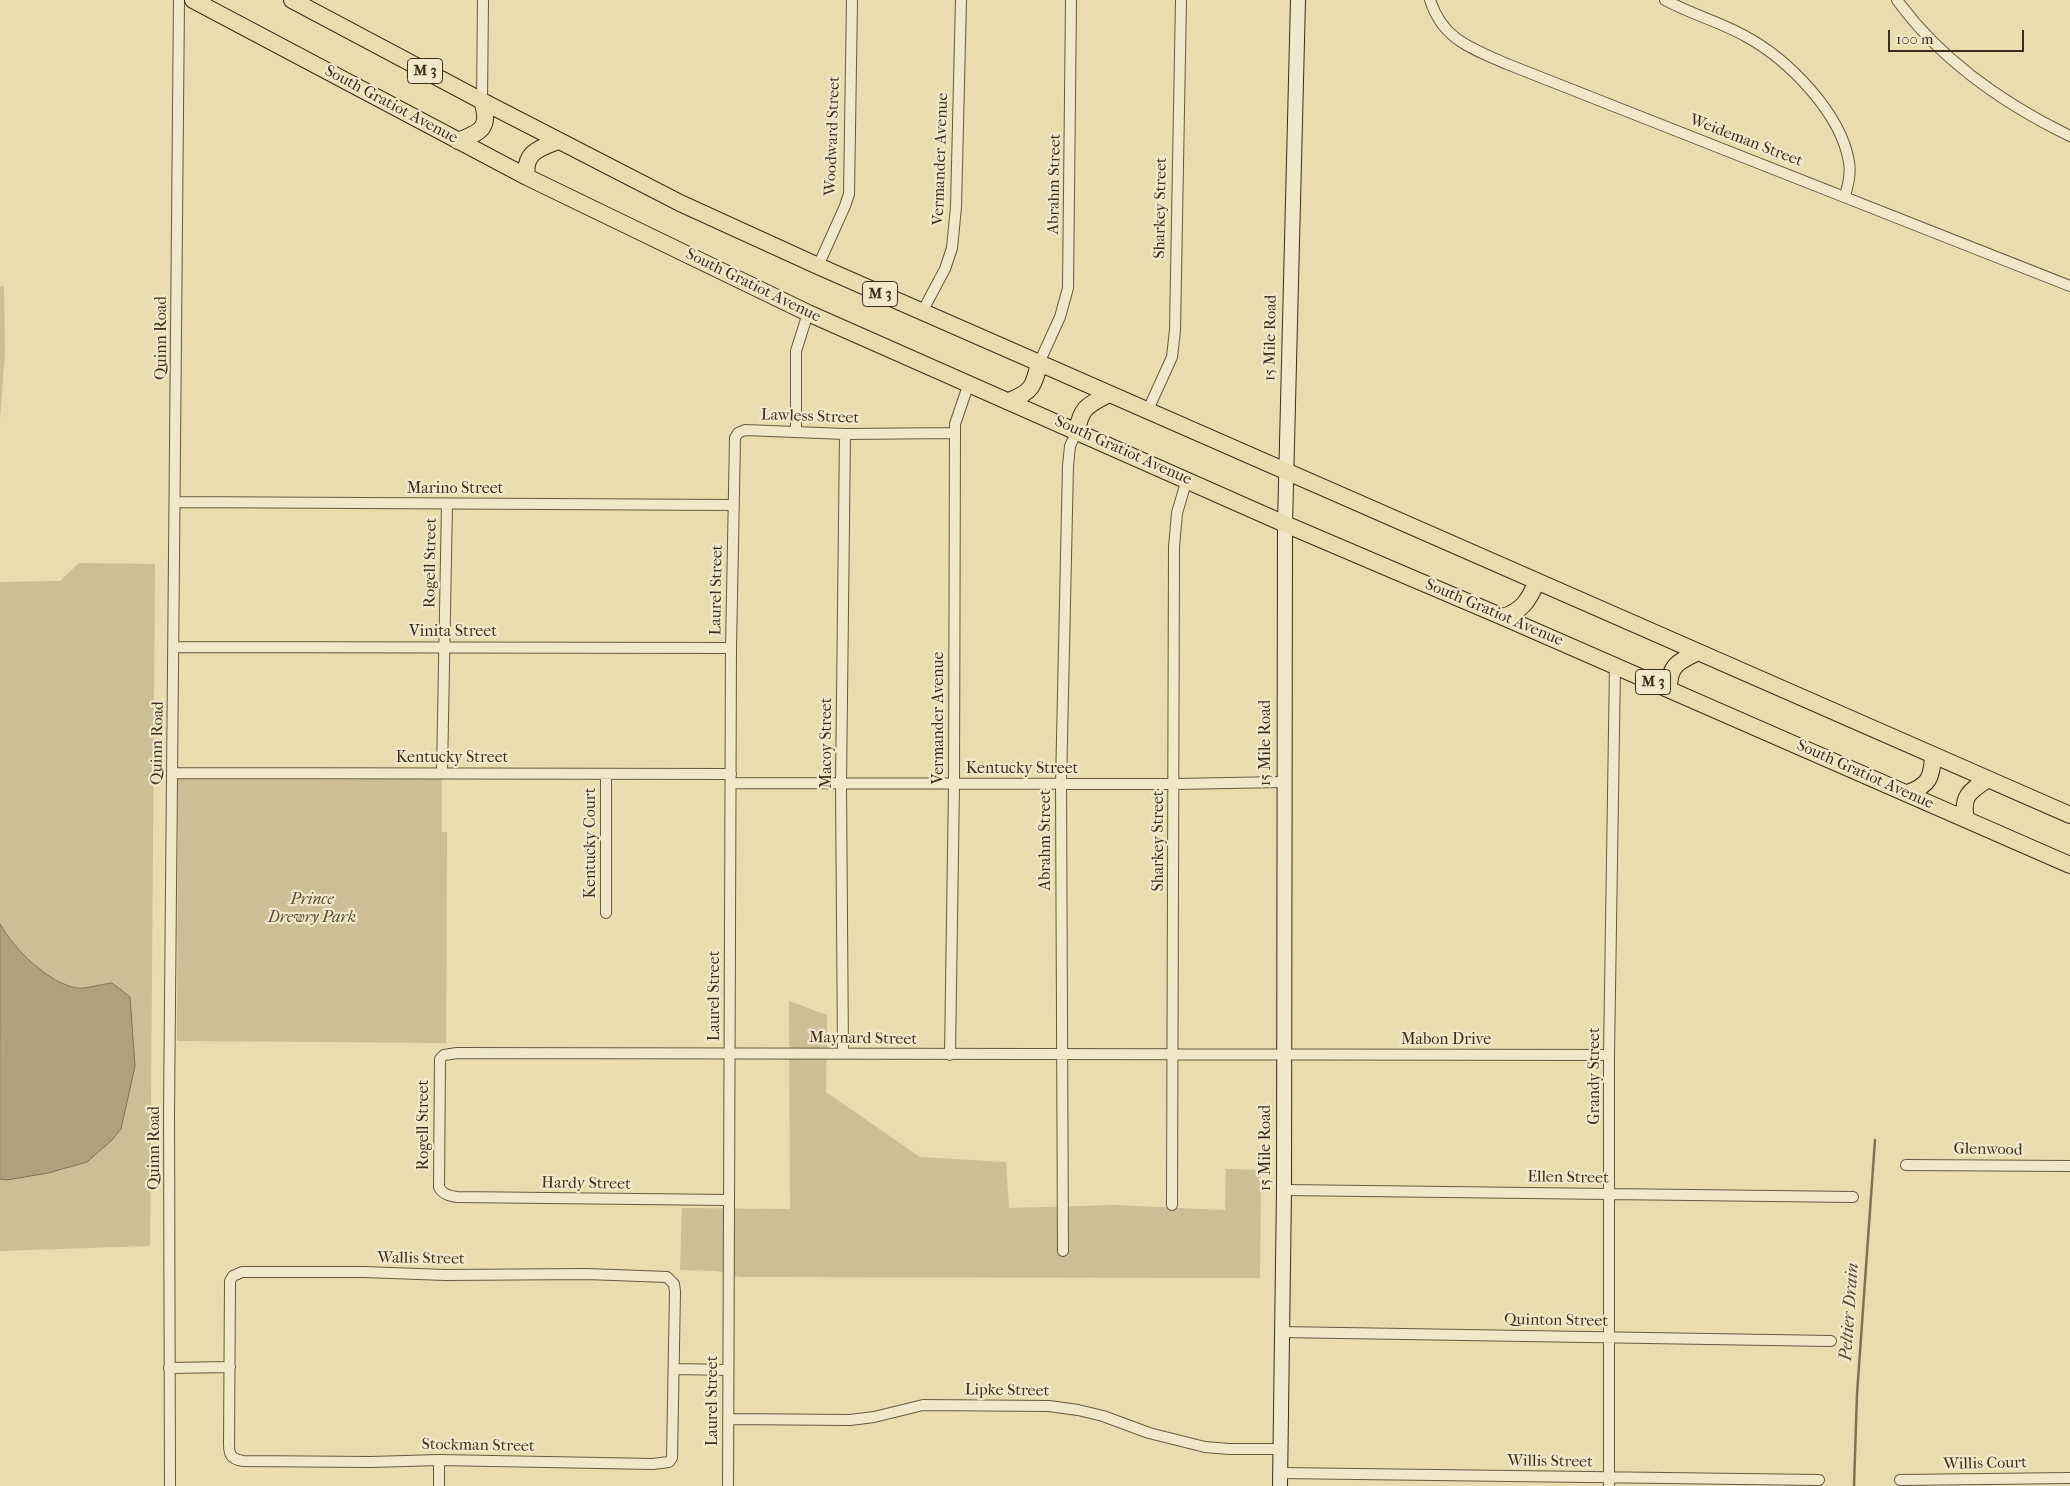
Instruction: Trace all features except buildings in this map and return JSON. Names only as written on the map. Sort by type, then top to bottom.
[{"type":"main road","name":"South Gratiot Avenue","points":[[193,0],[527,177],[808,313],[1187,479],[1284,524],[1615,665],[2070,866]]},
{"type":"main road","name":"M 3","points":[[292,0],[558,141],[680,203],[1147,412],[2070,815]]},
{"type":"main road","name":"15 Mile Road","points":[[1280,1480],[1284,1190],[1282,1055],[1284,524],[1298,0]]},
{"type":"main road","points":[[458,140],[476,134],[482,128],[486,121],[482,101]]},
{"type":"main road","points":[[527,177],[525,168],[529,156],[544,146],[558,141]]},
{"type":"main road","points":[[1010,401],[1023,396],[1030,390],[1040,363]]},
{"type":"main road","points":[[1077,431],[1080,414],[1085,408],[1109,394]]},
{"type":"main road","points":[[1503,617],[1526,604],[1536,583]]},
{"type":"main road","points":[[1669,689],[1670,671],[1674,665],[1698,652]]},
{"type":"main road","points":[[1908,794],[1927,782],[1931,774],[1933,755]]},
{"type":"main road","points":[[1966,819],[1965,800],[1975,788],[1988,779]]},
{"type":"street","name":"Quinn Road","points":[[170,1486],[169,1368],[179,0]]},
{"type":"street","points":[[482,101],[483,0]]},
{"type":"street","name":"Woodward Street","points":[[818,266],[846,206],[849,194],[852,0]]},
{"type":"street","name":"Vermander Avenue","points":[[922,312],[945,269],[952,248],[956,207],[961,0]]},
{"type":"street","name":"Abrahm Street","points":[[1040,363],[1060,317],[1068,288],[1072,0]]},
{"type":"street","name":"Sharkey Street","points":[[1147,412],[1172,357],[1175,330],[1175,242],[1181,0]]},
{"type":"street","name":"Weideman Street","points":[[1430,0],[1434,12],[1454,39],[1506,64],[2070,286]]},
{"type":"street","points":[[1665,0],[1746,36],[1776,56],[1805,84],[1832,120],[1846,148],[1850,171],[1845,196]]},
{"type":"street","points":[[1897,0],[1924,33],[1964,69],[2003,98],[2070,136]]},
{"type":"street","points":[[796,431],[796,351],[808,313]]},
{"type":"street","name":"Vermander Avenue","points":[[950,1055],[954,784],[955,424],[969,383]]},
{"type":"street","name":"Lawless Street","points":[[733,505],[735,438],[738,433],[745,430],[845,434],[955,433]]},
{"type":"street","name":"Abrahm Street","points":[[1063,1250],[1061,784],[1068,466],[1070,446],[1077,431]]},
{"type":"street","name":"Macoy Street","points":[[843,1053],[842,784],[845,434]]},
{"type":"street","name":"Sharkey Street","points":[[1172,1205],[1175,528],[1177,513],[1187,479]]},
{"type":"street","name":"Marino Street","points":[[176,502],[733,505]]},
{"type":"street","name":"Rogell Street","points":[[442,773],[447,504]]},
{"type":"street","name":"Laurel Street","points":[[728,1486],[733,505]]},
{"type":"street","name":"Vinita Street","points":[[174,647],[731,648]]},
{"type":"street","name":"Grandy Street","points":[[1609,1482],[1609,1055],[1615,665]]},
{"type":"street","name":"Kentucky Street","points":[[173,773],[606,774],[842,784],[1174,784],[1283,782]]},
{"type":"street","name":"Kentucky Court","points":[[606,774],[606,913]]},
{"type":"street","name":"Maynard Street","points":[[444,1055],[457,1052],[1282,1055]]},
{"type":"street","name":"Rogell Street","points":[[444,1055],[440,1059],[439,1067],[439,1187],[441,1192],[445,1194]]},
{"type":"street","name":"Mabon Drive","points":[[1282,1055],[1609,1055]]},
{"type":"street","name":"Glenwood","points":[[1906,1165],[2070,1166]]},
{"type":"street","name":"Ellen Street","points":[[1284,1190],[1853,1197]]},
{"type":"street","name":"Hardy Street","points":[[445,1194],[456,1197],[728,1200]]},
{"type":"street","name":"Wallis Street","points":[[230,1367],[230,1281],[237,1273],[364,1272],[445,1275],[663,1275],[671,1280],[675,1291],[675,1369]]},
{"type":"street","name":"Quinton Street","points":[[1281,1332],[1831,1341]]},
{"type":"street","points":[[169,1368],[230,1367]]},
{"type":"street","name":"Stockman Street","points":[[230,1367],[229,1444],[230,1456],[233,1459],[243,1461],[371,1462],[381,1460],[439,1460],[653,1464],[668,1462],[673,1450],[675,1369]]},
{"type":"street","points":[[675,1369],[728,1370]]},
{"type":"street","name":"Lipke Street","points":[[728,1419],[850,1420],[874,1417],[923,1405],[1049,1406],[1103,1416],[1149,1433],[1205,1447],[1280,1449]]},
{"type":"street","points":[[439,1460],[439,1486]]},
{"type":"street","name":"Willis Court","points":[[1900,1480],[2070,1478]]},
{"type":"street","name":"Willis Street","points":[[1280,1480],[1609,1482],[1819,1480]]},
{"type":"green space","points":[[0,286],[4,286],[5,353],[0,419]]},
{"type":"green space","points":[[79,563],[155,564],[150,1246],[0,1251],[0,1179],[7,1180],[121,1129],[128,1080],[130,1047],[129,997],[112,983],[77,988],[55,979],[33,964],[23,954],[0,924],[0,582],[60,581]]},
{"type":"green space","name":"Prince Drewry Park","points":[[178,776],[442,777],[442,832],[447,832],[446,1043],[177,1041]]},
{"type":"green space","points":[[789,1001],[827,1015],[826,1092],[920,1157],[1006,1162],[1009,1208],[1115,1205],[1225,1210],[1226,1169],[1261,1170],[1260,1278],[739,1277],[717,1271],[680,1270],[682,1208],[790,1209]]},
{"type":"shaded area","points":[[0,924],[14,944],[33,964],[55,979],[77,988],[112,983],[130,997],[135,1066],[121,1129],[112,1140],[87,1162],[48,1173],[7,1180],[0,1179]]},
{"type":"waterway","name":"Peltier Drain","points":[[1854,1486],[1857,1394],[1875,1140]]}]
